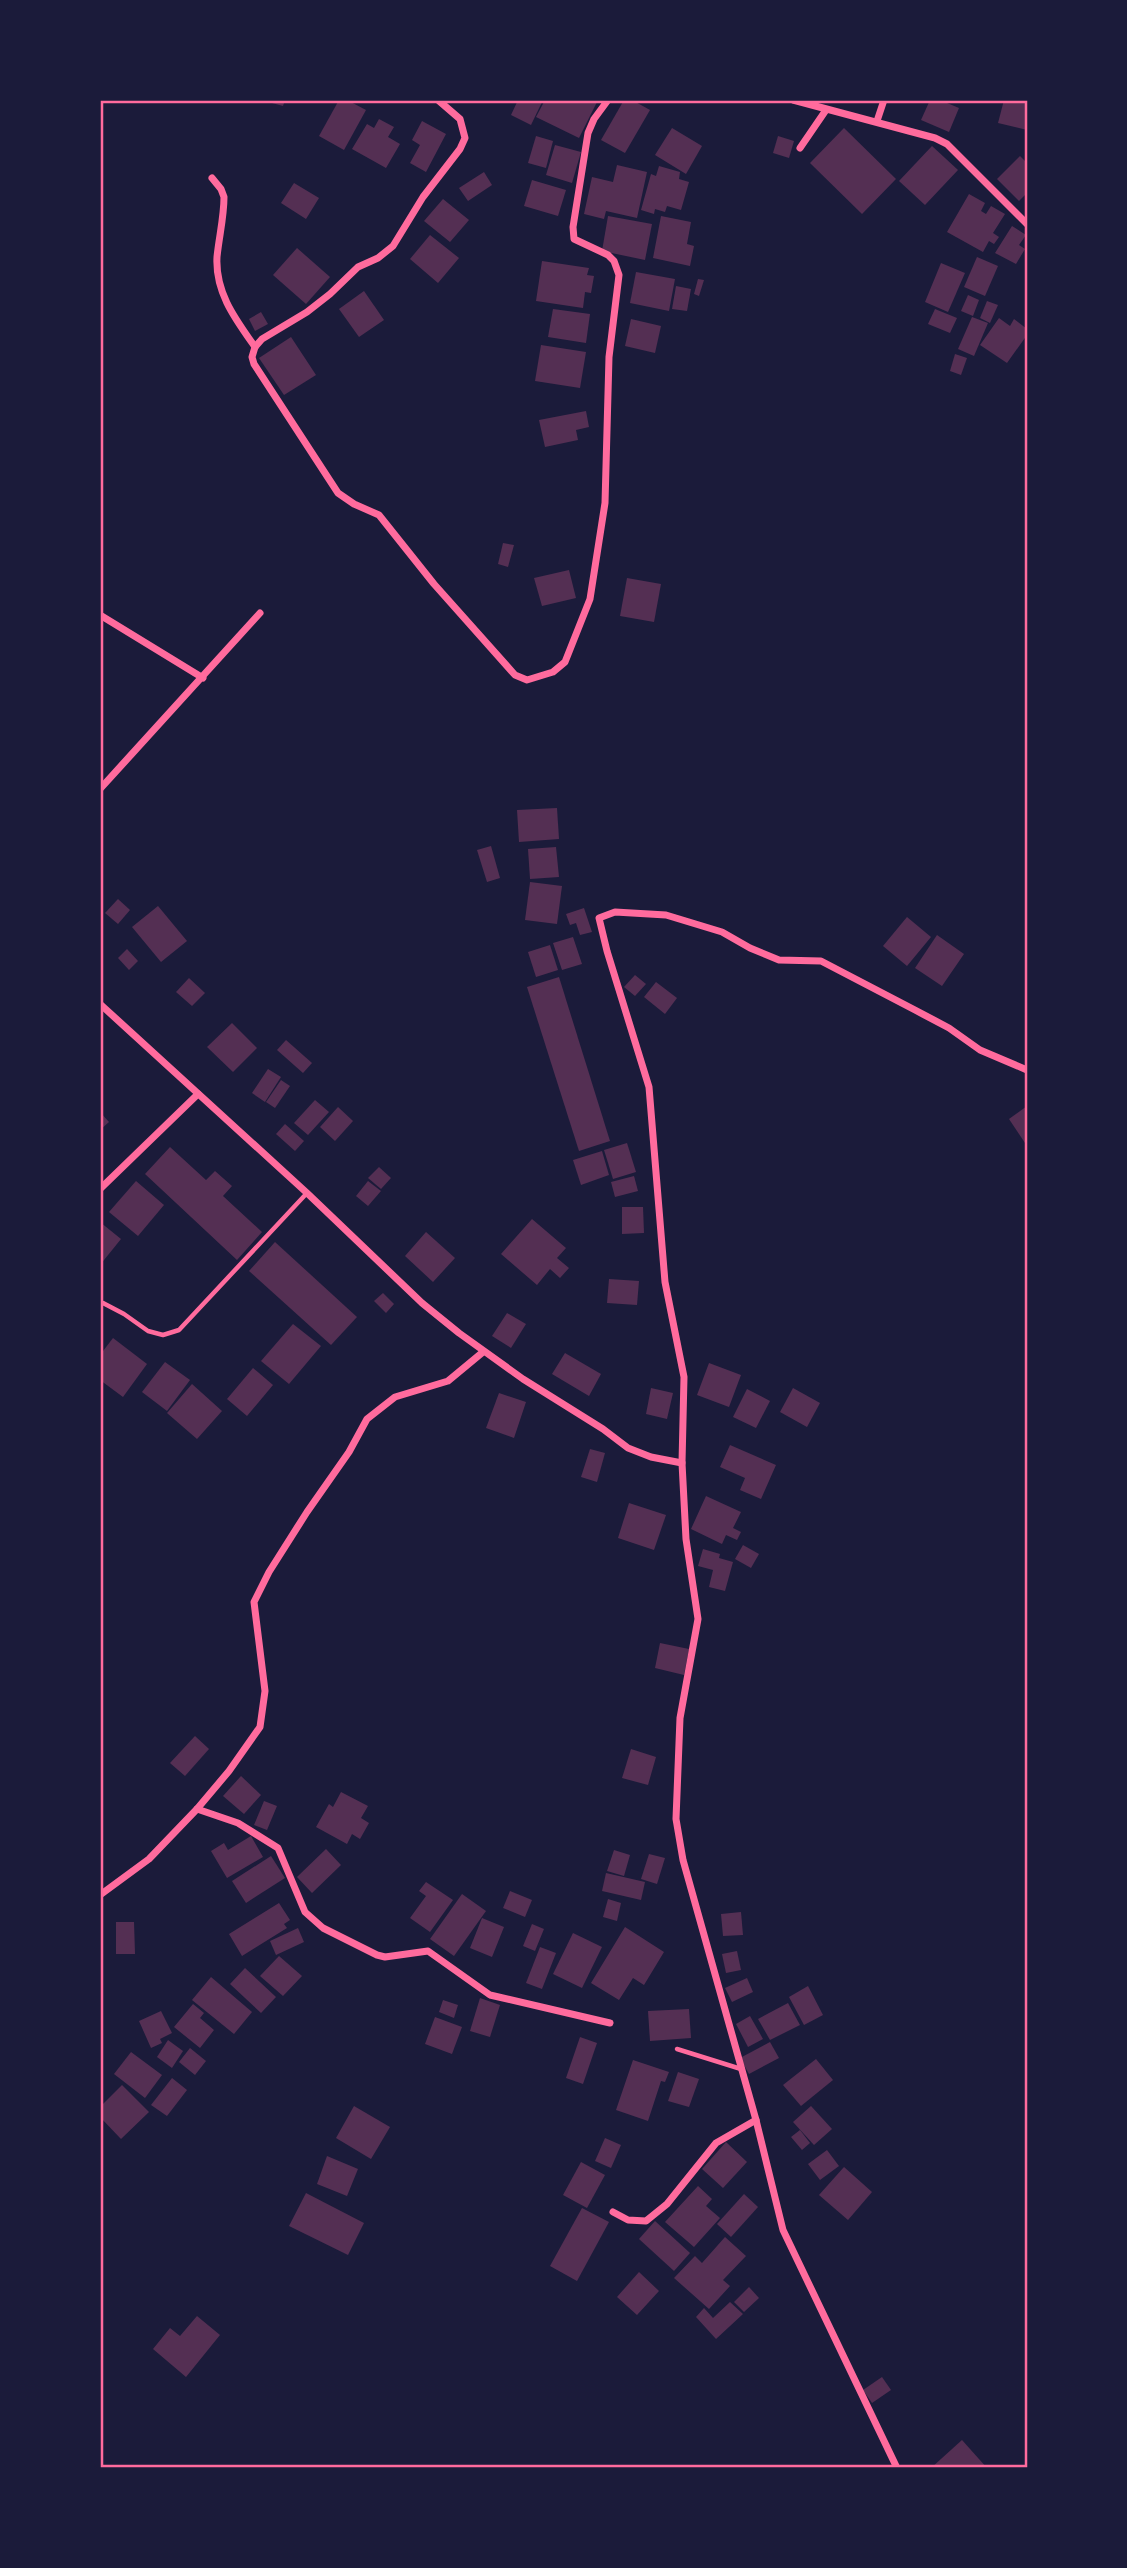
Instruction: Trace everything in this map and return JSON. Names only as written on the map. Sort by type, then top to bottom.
[{"type":"street","points":[[438,100],[462,123],[464,138],[460,149],[423,197],[393,246],[378,258],[358,267],[314,306],[262,339],[255,347],[252,357],[338,493],[354,504],[379,515],[434,584],[515,675],[527,680],[553,672],[565,662],[590,599],[605,503],[608,357],[619,275],[614,261],[608,256],[574,239],[573,227],[588,132],[608,100]]},
{"type":"street","points":[[793,100],[877,121],[947,144],[1027,224]]},
{"type":"street","points":[[877,121],[884,100]]},
{"type":"street","points":[[800,148],[826,110]]},
{"type":"street","points":[[212,178],[224,197],[217,258],[219,284],[234,316],[255,347]]},
{"type":"street","points":[[100,789],[260,613]]},
{"type":"street","points":[[102,620],[203,678]]},
{"type":"street","points":[[897,2468],[783,2230],[756,2120],[683,1860],[676,1819],[680,1718],[698,1619],[686,1539],[682,1462],[684,1377],[665,1282],[649,1087],[599,917],[615,912],[666,915],[722,932],[779,960],[821,961],[915,1010],[980,1050],[1027,1070]]},
{"type":"street","points":[[100,1004],[422,1303],[483,1352],[628,1448],[651,1457],[682,1462]]},
{"type":"street","points":[[100,1189],[198,1094]]},
{"type":"street","points":[[100,1895],[149,1859],[197,1809],[229,1771],[260,1727],[265,1690],[254,1602],[269,1572],[349,1452],[367,1419],[396,1396],[448,1381],[483,1352]]},
{"type":"street","points":[[197,1809],[238,1823],[278,1848],[305,1912],[323,1928],[385,1957],[428,1951],[490,1995],[610,2023]]},
{"type":"street","points":[[613,2212],[628,2220],[646,2221],[667,2204],[716,2143],[756,2120]]},
{"type":"lane","points":[[100,1304],[124,1314],[148,1331],[163,1335],[179,1330],[307,1194]]},
{"type":"lane","points":[[677,2049],[742,2069]]},
{"type":"building","points":[[261,100],[285,100],[283,106]]},
{"type":"building","points":[[339,100],[347,100],[366,110],[344,150],[319,136]]},
{"type":"building","points":[[518,100],[543,100],[531,125],[511,115]]},
{"type":"building","points":[[545,100],[598,100],[579,138],[536,117]]},
{"type":"building","points":[[624,100],[632,100],[650,110],[625,153],[601,140]]},
{"type":"building","points":[[930,100],[940,100],[959,108],[949,132],[921,120]]},
{"type":"building","points":[[1004,100],[1027,100],[1027,130],[998,123]]},
{"type":"building","points":[[379,119],[394,127],[388,137],[400,144],[386,168],[352,149],[367,124],[374,128]]},
{"type":"building","points":[[422,121],[446,134],[426,172],[410,163],[420,145],[412,140]]},
{"type":"building","points":[[672,128],[702,146],[686,174],[655,155]]},
{"type":"building","points":[[844,128],[896,179],[862,214],[810,163]]},
{"type":"building","points":[[536,136],[553,141],[546,168],[528,163]]},
{"type":"building","points":[[778,136],[794,141],[789,158],[773,153]]},
{"type":"building","points":[[555,145],[581,152],[572,183],[546,175]]},
{"type":"building","points":[[932,146],[958,170],[925,205],[899,181]]},
{"type":"building","points":[[1020,156],[1027,163],[1027,193],[1019,201],[997,179]]},
{"type":"building","points":[[617,165],[647,172],[637,218],[606,211],[604,219],[584,214],[592,177],[613,182]]},
{"type":"building","points":[[659,166],[680,172],[679,179],[689,182],[681,210],[667,206],[665,212],[655,209],[654,214],[641,210],[651,174],[656,176]]},
{"type":"building","points":[[484,172],[492,185],[468,201],[459,188]]},
{"type":"building","points":[[532,180],[566,190],[558,216],[524,206]]},
{"type":"building","points":[[294,183],[319,198],[306,219],[281,203]]},
{"type":"building","points":[[969,194],[985,203],[981,211],[986,214],[991,206],[1005,214],[993,233],[999,237],[994,244],[989,241],[983,252],[947,232]]},
{"type":"building","points":[[443,199],[469,220],[450,242],[424,221]]},
{"type":"building","points":[[608,216],[652,224],[645,260],[602,251]]},
{"type":"building","points":[[661,216],[691,222],[687,244],[694,246],[690,266],[653,258]]},
{"type":"building","points":[[1012,226],[1026,235],[1019,245],[1025,249],[1016,264],[995,253]]},
{"type":"building","points":[[430,235],[459,258],[438,283],[410,259]]},
{"type":"building","points":[[297,248],[330,277],[306,304],[273,275]]},
{"type":"building","points":[[977,257],[998,266],[985,296],[964,287]]},
{"type":"building","points":[[542,261],[589,268],[587,275],[594,276],[591,293],[585,292],[583,308],[536,301]]},
{"type":"building","points":[[941,263],[965,273],[948,312],[925,302]]},
{"type":"building","points":[[636,272],[675,279],[669,311],[630,303]]},
{"type":"building","points":[[698,279],[704,280],[699,296],[694,294]]},
{"type":"building","points":[[676,286],[691,289],[687,311],[672,309]]},
{"type":"building","points":[[364,291],[384,320],[359,337],[339,309]]},
{"type":"building","points":[[968,295],[979,300],[973,316],[961,311]]},
{"type":"building","points":[[987,301],[998,305],[990,323],[980,318]]},
{"type":"building","points":[[553,309],[590,314],[586,343],[548,337]]},
{"type":"building","points":[[935,309],[957,318],[950,333],[928,324]]},
{"type":"building","points":[[261,312],[268,324],[255,331],[249,319]]},
{"type":"building","points":[[972,317],[988,323],[974,356],[958,349]]},
{"type":"building","points":[[999,318],[1010,326],[1014,319],[1027,329],[1027,335],[1007,363],[980,345]]},
{"type":"building","points":[[631,319],[661,326],[655,353],[625,346]]},
{"type":"building","points":[[291,337],[316,375],[284,395],[259,358]]},
{"type":"building","points":[[541,345],[586,352],[580,388],[535,381]]},
{"type":"building","points":[[955,354],[967,358],[961,375],[950,371]]},
{"type":"building","points":[[586,411],[589,427],[576,430],[578,440],[545,447],[539,420]]},
{"type":"building","points":[[503,543],[514,545],[508,567],[498,564]]},
{"type":"building","points":[[569,570],[576,598],[542,606],[534,578]]},
{"type":"building","points":[[627,578],[661,584],[654,622],[620,616]]},
{"type":"building","points":[[557,808],[559,839],[519,842],[517,810]]},
{"type":"building","points":[[491,846],[500,878],[487,882],[477,850]]},
{"type":"building","points":[[556,847],[559,877],[530,879],[528,849]]},
{"type":"building","points":[[530,882],[562,886],[557,924],[525,920]]},
{"type":"building","points":[[118,899],[130,910],[118,924],[105,913]]},
{"type":"building","points":[[158,906],[187,941],[161,962],[132,927]]},
{"type":"building","points":[[584,908],[592,932],[580,935],[576,923],[570,925],[566,914]]},
{"type":"building","points":[[907,917],[931,937],[907,966],[883,946]]},
{"type":"building","points":[[937,935],[964,954],[942,986],[915,968]]},
{"type":"building","points":[[573,937],[582,964],[562,970],[553,943]]},
{"type":"building","points":[[550,945],[558,970],[536,977],[528,952]]},
{"type":"building","points":[[127,949],[138,961],[129,970],[118,958]]},
{"type":"building","points":[[635,975],[646,984],[635,996],[624,987]]},
{"type":"building","points":[[559,977],[610,1141],[579,1151],[527,987]]},
{"type":"building","points":[[189,978],[205,993],[192,1006],[176,992]]},
{"type":"building","points":[[656,982],[677,998],[665,1014],[644,997]]},
{"type":"building","points":[[232,1023],[257,1048],[233,1072],[207,1047]]},
{"type":"building","points":[[286,1040],[312,1063],[303,1073],[277,1050]]},
{"type":"building","points":[[268,1069],[281,1077],[265,1102],[252,1093]]},
{"type":"building","points":[[281,1080],[290,1086],[275,1108],[266,1102]]},
{"type":"building","points":[[315,1100],[329,1112],[308,1135],[294,1123]]},
{"type":"building","points":[[1027,1106],[1027,1146],[1009,1119]]},
{"type":"building","points":[[338,1107],[353,1121],[335,1141],[320,1127]]},
{"type":"building","points":[[100,1112],[109,1122],[100,1130]]},
{"type":"building","points":[[285,1124],[304,1141],[295,1151],[276,1134]]},
{"type":"building","points":[[627,1143],[636,1172],[613,1179],[604,1150]]},
{"type":"building","points":[[170,1147],[206,1180],[215,1171],[232,1186],[223,1196],[262,1232],[237,1260],[145,1174]]},
{"type":"building","points":[[602,1151],[609,1175],[581,1185],[573,1160]]},
{"type":"building","points":[[379,1167],[391,1178],[381,1189],[368,1178]]},
{"type":"building","points":[[634,1176],[638,1191],[615,1197],[611,1182]]},
{"type":"building","points":[[136,1181],[164,1205],[138,1236],[109,1212]]},
{"type":"building","points":[[368,1181],[381,1191],[368,1206],[356,1196]]},
{"type":"building","points":[[622,1207],[643,1207],[644,1233],[622,1234]]},
{"type":"building","points":[[532,1219],[566,1248],[557,1258],[569,1268],[560,1278],[550,1269],[537,1285],[501,1254]]},
{"type":"building","points":[[100,1222],[121,1239],[100,1265]]},
{"type":"building","points":[[426,1232],[455,1258],[433,1282],[405,1256]]},
{"type":"building","points":[[275,1242],[357,1317],[331,1345],[249,1271]]},
{"type":"building","points":[[609,1279],[639,1281],[637,1305],[607,1303]]},
{"type":"building","points":[[383,1293],[394,1304],[386,1313],[374,1301]]},
{"type":"building","points":[[507,1313],[526,1324],[511,1348],[492,1336]]},
{"type":"building","points":[[293,1324],[321,1346],[289,1384],[261,1361]]},
{"type":"building","points":[[113,1338],[147,1364],[123,1397],[100,1380],[100,1355]]},
{"type":"building","points":[[565,1353],[601,1374],[589,1396],[552,1374]]},
{"type":"building","points":[[165,1362],[190,1380],[167,1411],[142,1392]]},
{"type":"building","points":[[709,1363],[741,1375],[729,1407],[697,1395]]},
{"type":"building","points":[[253,1368],[273,1385],[247,1416],[227,1399]]},
{"type":"building","points":[[192,1384],[222,1411],[197,1439],[167,1413]]},
{"type":"building","points":[[651,1388],[673,1393],[667,1419],[646,1414]]},
{"type":"building","points":[[793,1388],[820,1403],[807,1427],[780,1412]]},
{"type":"building","points":[[747,1389],[770,1401],[756,1428],[733,1417]]},
{"type":"building","points":[[499,1393],[526,1402],[514,1438],[486,1428]]},
{"type":"building","points":[[730,1445],[776,1465],[761,1499],[740,1490],[745,1478],[720,1467]]},
{"type":"building","points":[[590,1449],[605,1453],[597,1482],[581,1477]]},
{"type":"building","points":[[706,1496],[741,1512],[733,1528],[741,1532],[737,1540],[726,1535],[722,1544],[691,1529]]},
{"type":"building","points":[[629,1503],[666,1515],[654,1550],[618,1538]]},
{"type":"building","points":[[743,1545],[759,1554],[751,1568],[735,1559]]},
{"type":"building","points":[[703,1549],[720,1554],[719,1558],[733,1562],[725,1591],[709,1587],[713,1570],[698,1566]]},
{"type":"building","points":[[660,1643],[689,1649],[684,1675],[655,1668]]},
{"type":"building","points":[[195,1736],[209,1749],[185,1776],[170,1763]]},
{"type":"building","points":[[631,1749],[656,1757],[648,1785],[622,1778]]},
{"type":"building","points":[[241,1776],[261,1795],[244,1814],[223,1796]]},
{"type":"building","points":[[341,1792],[368,1806],[361,1818],[369,1823],[360,1839],[352,1834],[347,1844],[316,1827],[329,1804],[333,1807]]},
{"type":"building","points":[[264,1801],[277,1806],[267,1830],[254,1825]]},
{"type":"building","points":[[251,1836],[263,1857],[227,1878],[211,1851],[224,1843],[228,1850]]},
{"type":"building","points":[[326,1849],[341,1865],[312,1893],[297,1877]]},
{"type":"building","points":[[614,1850],[630,1855],[624,1876],[607,1871]]},
{"type":"building","points":[[649,1854],[665,1858],[657,1884],[641,1879]]},
{"type":"building","points":[[271,1856],[285,1878],[246,1903],[232,1881]]},
{"type":"building","points":[[606,1873],[645,1882],[641,1900],[602,1891]]},
{"type":"building","points":[[426,1882],[453,1900],[430,1932],[410,1918],[426,1896],[419,1891]]},
{"type":"building","points":[[510,1891],[532,1900],[525,1917],[503,1908]]},
{"type":"building","points":[[462,1894],[486,1911],[454,1956],[430,1939]]},
{"type":"building","points":[[608,1899],[621,1903],[617,1921],[603,1917]]},
{"type":"building","points":[[279,1903],[290,1920],[284,1924],[287,1928],[242,1956],[229,1934]]},
{"type":"building","points":[[741,1912],[743,1935],[723,1936],[721,1914]]},
{"type":"building","points":[[482,1918],[504,1927],[492,1957],[470,1948]]},
{"type":"building","points":[[116,1922],[134,1922],[135,1954],[116,1954]]},
{"type":"building","points":[[532,1924],[544,1929],[535,1951],[523,1946]]},
{"type":"building","points":[[625,1927],[664,1952],[644,1985],[633,1978],[619,2000],[591,1983]]},
{"type":"building","points":[[298,1928],[304,1942],[276,1955],[270,1941]]},
{"type":"building","points":[[573,1933],[602,1947],[582,1988],[553,1974]]},
{"type":"building","points":[[540,1947],[556,1953],[542,1989],[526,1983]]},
{"type":"building","points":[[737,1951],[741,1970],[726,1973],[722,1954]]},
{"type":"building","points":[[279,1956],[302,1976],[283,1996],[260,1976]]},
{"type":"building","points":[[245,1968],[276,1997],[261,2013],[230,1984]]},
{"type":"building","points":[[211,1977],[252,2012],[234,2034],[192,2000]]},
{"type":"building","points":[[747,1978],[753,1992],[732,2002],[725,1988]]},
{"type":"building","points":[[808,1986],[823,2015],[804,2025],[789,1997]]},
{"type":"building","points":[[480,1998],[500,2005],[490,2037],[470,2031]]},
{"type":"building","points":[[443,2000],[458,2005],[454,2018],[439,2012]]},
{"type":"building","points":[[788,2003],[800,2025],[770,2040],[758,2019]]},
{"type":"building","points":[[193,2004],[204,2013],[200,2018],[214,2030],[200,2048],[174,2027]]},
{"type":"building","points":[[689,2009],[691,2038],[650,2041],[648,2011]]},
{"type":"building","points":[[161,2011],[172,2033],[160,2039],[162,2043],[151,2048],[139,2021]]},
{"type":"building","points":[[750,2016],[763,2039],[748,2047],[736,2024]]},
{"type":"building","points":[[435,2017],[462,2027],[452,2054],[425,2044]]},
{"type":"building","points":[[580,2037],[597,2043],[583,2084],[566,2078]]},
{"type":"building","points":[[168,2040],[183,2051],[172,2068],[157,2057]]},
{"type":"building","points":[[770,2042],[779,2058],[749,2074],[740,2058]]},
{"type":"building","points":[[190,2048],[206,2061],[195,2075],[179,2062]]},
{"type":"building","points":[[131,2052],[162,2075],[145,2098],[114,2074]]},
{"type":"building","points":[[816,2059],[833,2080],[801,2106],[783,2085]]},
{"type":"building","points":[[633,2060],[669,2072],[665,2082],[661,2081],[648,2121],[616,2110]]},
{"type":"building","points":[[678,2072],[699,2079],[689,2107],[668,2101]]},
{"type":"building","points":[[172,2078],[187,2090],[167,2116],[151,2105]]},
{"type":"building","points":[[122,2085],[149,2112],[121,2139],[100,2117],[100,2107]]},
{"type":"building","points":[[354,2106],[390,2127],[371,2159],[336,2138]]},
{"type":"building","points":[[811,2106],[832,2129],[814,2145],[793,2122]]},
{"type":"building","points":[[800,2130],[810,2143],[802,2150],[791,2137]]},
{"type":"building","points":[[605,2138],[621,2145],[611,2168],[595,2161]]},
{"type":"building","points":[[726,2142],[747,2162],[723,2188],[702,2169]]},
{"type":"building","points":[[827,2150],[839,2166],[820,2180],[808,2164]]},
{"type":"building","points":[[327,2156],[358,2169],[347,2196],[317,2184]]},
{"type":"building","points":[[581,2162],[605,2175],[587,2208],[563,2195]]},
{"type":"building","points":[[844,2167],[872,2192],[848,2220],[819,2195]]},
{"type":"building","points":[[698,2186],[712,2199],[706,2206],[720,2218],[694,2247],[665,2222]]},
{"type":"building","points":[[306,2193],[364,2223],[348,2255],[289,2226]]},
{"type":"building","points":[[744,2194],[758,2207],[731,2237],[717,2224]]},
{"type":"building","points":[[582,2208],[609,2222],[577,2281],[550,2266]]},
{"type":"building","points":[[655,2221],[690,2253],[674,2271],[639,2239]]},
{"type":"building","points":[[725,2237],[746,2256],[723,2280],[730,2286],[709,2309],[674,2278],[695,2256],[702,2263]]},
{"type":"building","points":[[639,2272],[659,2291],[637,2315],[617,2297]]},
{"type":"building","points":[[749,2287],[759,2298],[744,2312],[734,2302]]},
{"type":"building","points":[[730,2302],[743,2314],[716,2339],[696,2317],[704,2308],[713,2318]]},
{"type":"building","points":[[197,2316],[220,2335],[186,2377],[153,2349],[170,2328],[180,2336]]},
{"type":"building","points":[[882,2377],[891,2390],[872,2403],[863,2390]]},
{"type":"building","points":[[962,2440],[987,2468],[931,2468]]}]
